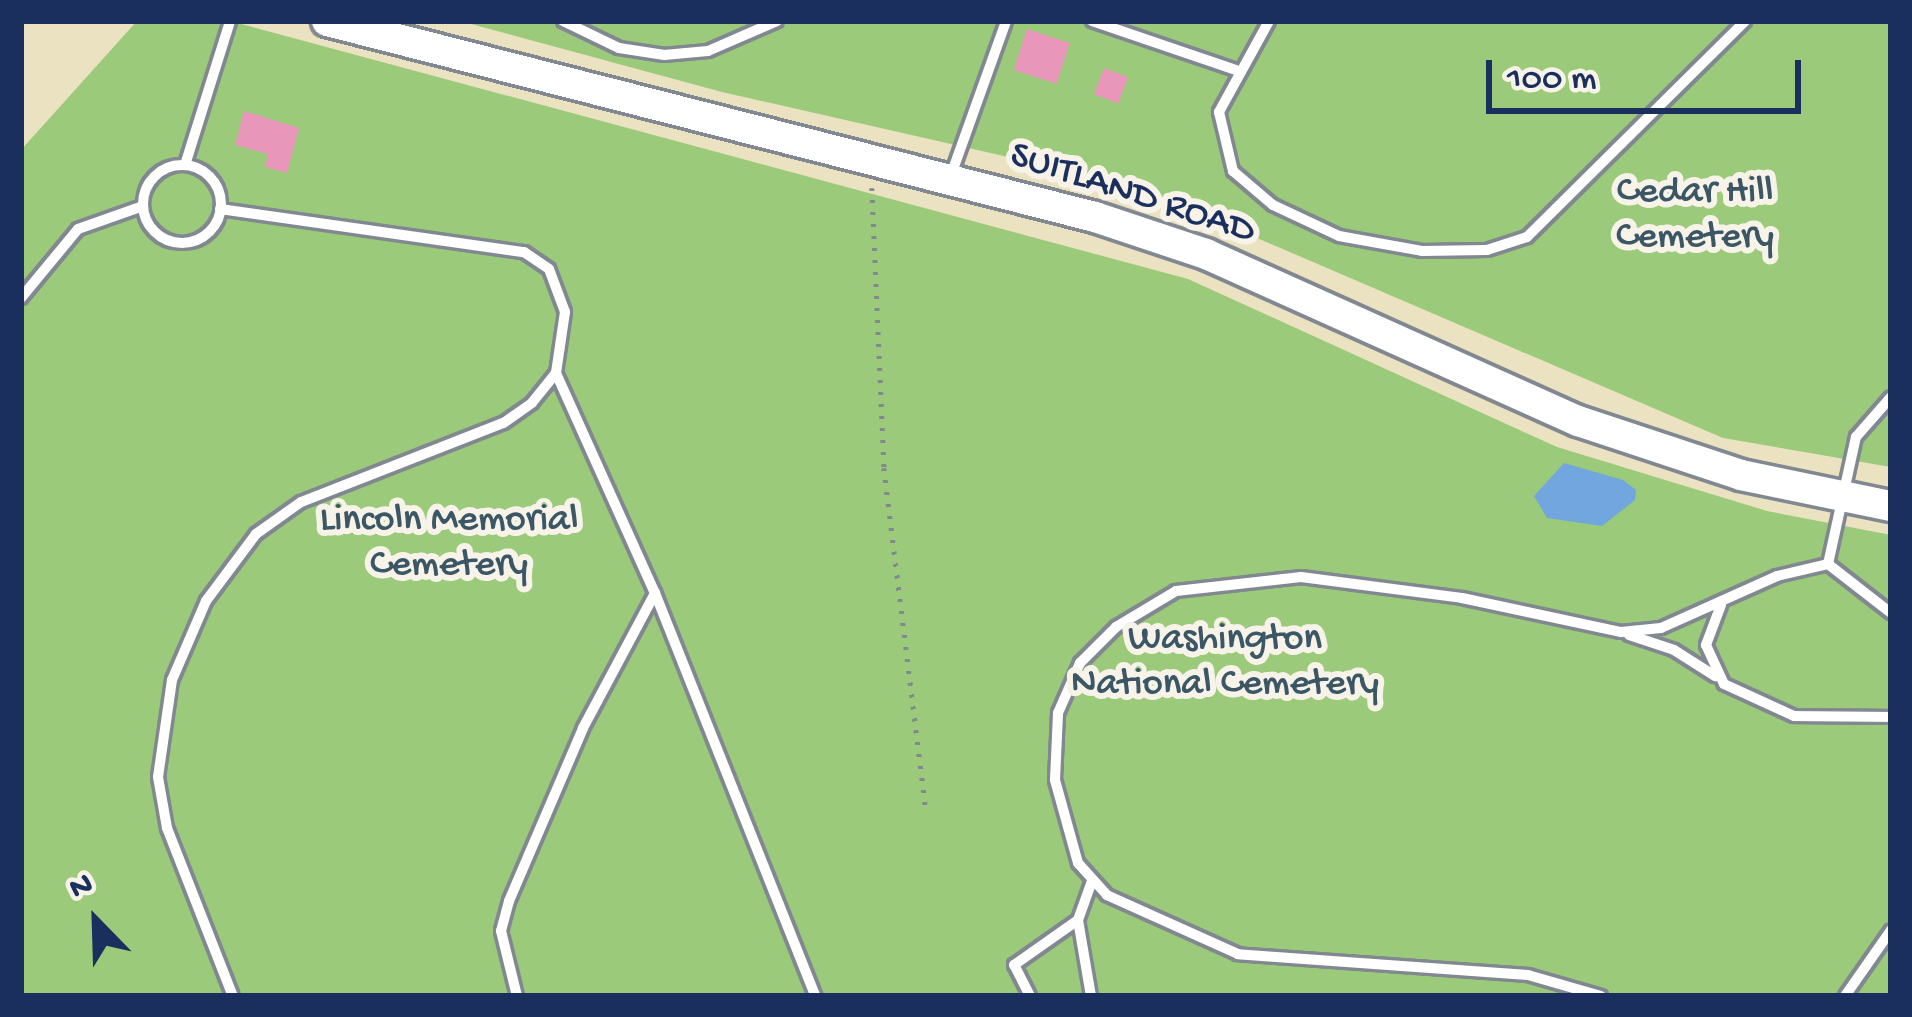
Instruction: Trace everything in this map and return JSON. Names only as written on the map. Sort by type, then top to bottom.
[{"type":"main road","name":"SUITLAND ROAD","points":[[327,21],[950,178],[1206,254],[1578,421],[1741,475],[1891,506]]},
{"type":"lane","points":[[185,165],[230,21]]},
{"type":"lane","points":[[563,21],[619,49],[664,55],[708,50],[777,21]]},
{"type":"lane","points":[[950,178],[1006,21]]},
{"type":"lane","points":[[1092,21],[1236,70]]},
{"type":"lane","points":[[1269,21],[1236,70],[1220,112],[1222,145],[1240,181],[1273,205],[1380,246],[1487,250],[1542,225],[1745,21]]},
{"type":"lane","points":[[21,298],[77,229],[143,206],[158,173],[185,165],[211,178],[220,209],[209,232],[183,244],[155,234],[143,206]]},
{"type":"lane","points":[[220,209],[524,252],[549,269],[564,302],[556,373],[655,593],[815,996]]},
{"type":"lane","points":[[233,996],[175,852],[158,777],[165,703],[206,601],[272,520],[363,473],[503,423],[556,373]]},
{"type":"lane","points":[[1828,564],[1856,437],[1891,397]]},
{"type":"lane","points":[[1621,632],[1661,628],[1828,564]]},
{"type":"lane","points":[[1828,564],[1891,613]]},
{"type":"lane","points":[[1600,996],[1528,975],[1238,954],[1143,914],[1092,881],[1060,815],[1058,713],[1096,644],[1176,591],[1301,577],[1462,598],[1621,632],[1674,650],[1794,716],[1891,717]]},
{"type":"lane","points":[[517,996],[501,931],[509,901],[583,728],[655,593]]},
{"type":"lane","points":[[1716,676],[1707,626],[1722,603]]},
{"type":"lane","points":[[1090,996],[1078,920],[1092,881]]},
{"type":"lane","points":[[1030,996],[1014,965],[1078,920]]},
{"type":"lane","points":[[1846,996],[1891,930]]},
{"type":"path","points":[[872,158],[884,468],[926,810]]},
{"type":"green space","points":[[137,21],[230,21],[1188,279],[1557,447],[1767,511],[1891,535],[1891,996],[21,996],[21,150]]},
{"type":"green space","name":"Cedar Hill Cemetery","points":[[460,21],[1891,21],[1891,467],[1723,438],[1136,186],[722,92]]},
{"type":"water","points":[[1564,463],[1623,480],[1636,490],[1635,500],[1602,526],[1547,518],[1534,496]]},
{"type":"building","points":[[1027,29],[1070,43],[1057,84],[1014,70]]},
{"type":"building","points":[[1104,68],[1128,77],[1118,103],[1094,94]]},
{"type":"building","points":[[244,111],[299,128],[287,173],[265,167],[268,154],[235,145]]},
{"type":"park label","name":"Lincoln Memorial Cemetery","points":[[449,544]]},
{"type":"park label","name":"Washington National Cemetery","points":[[1225,664]]}]
